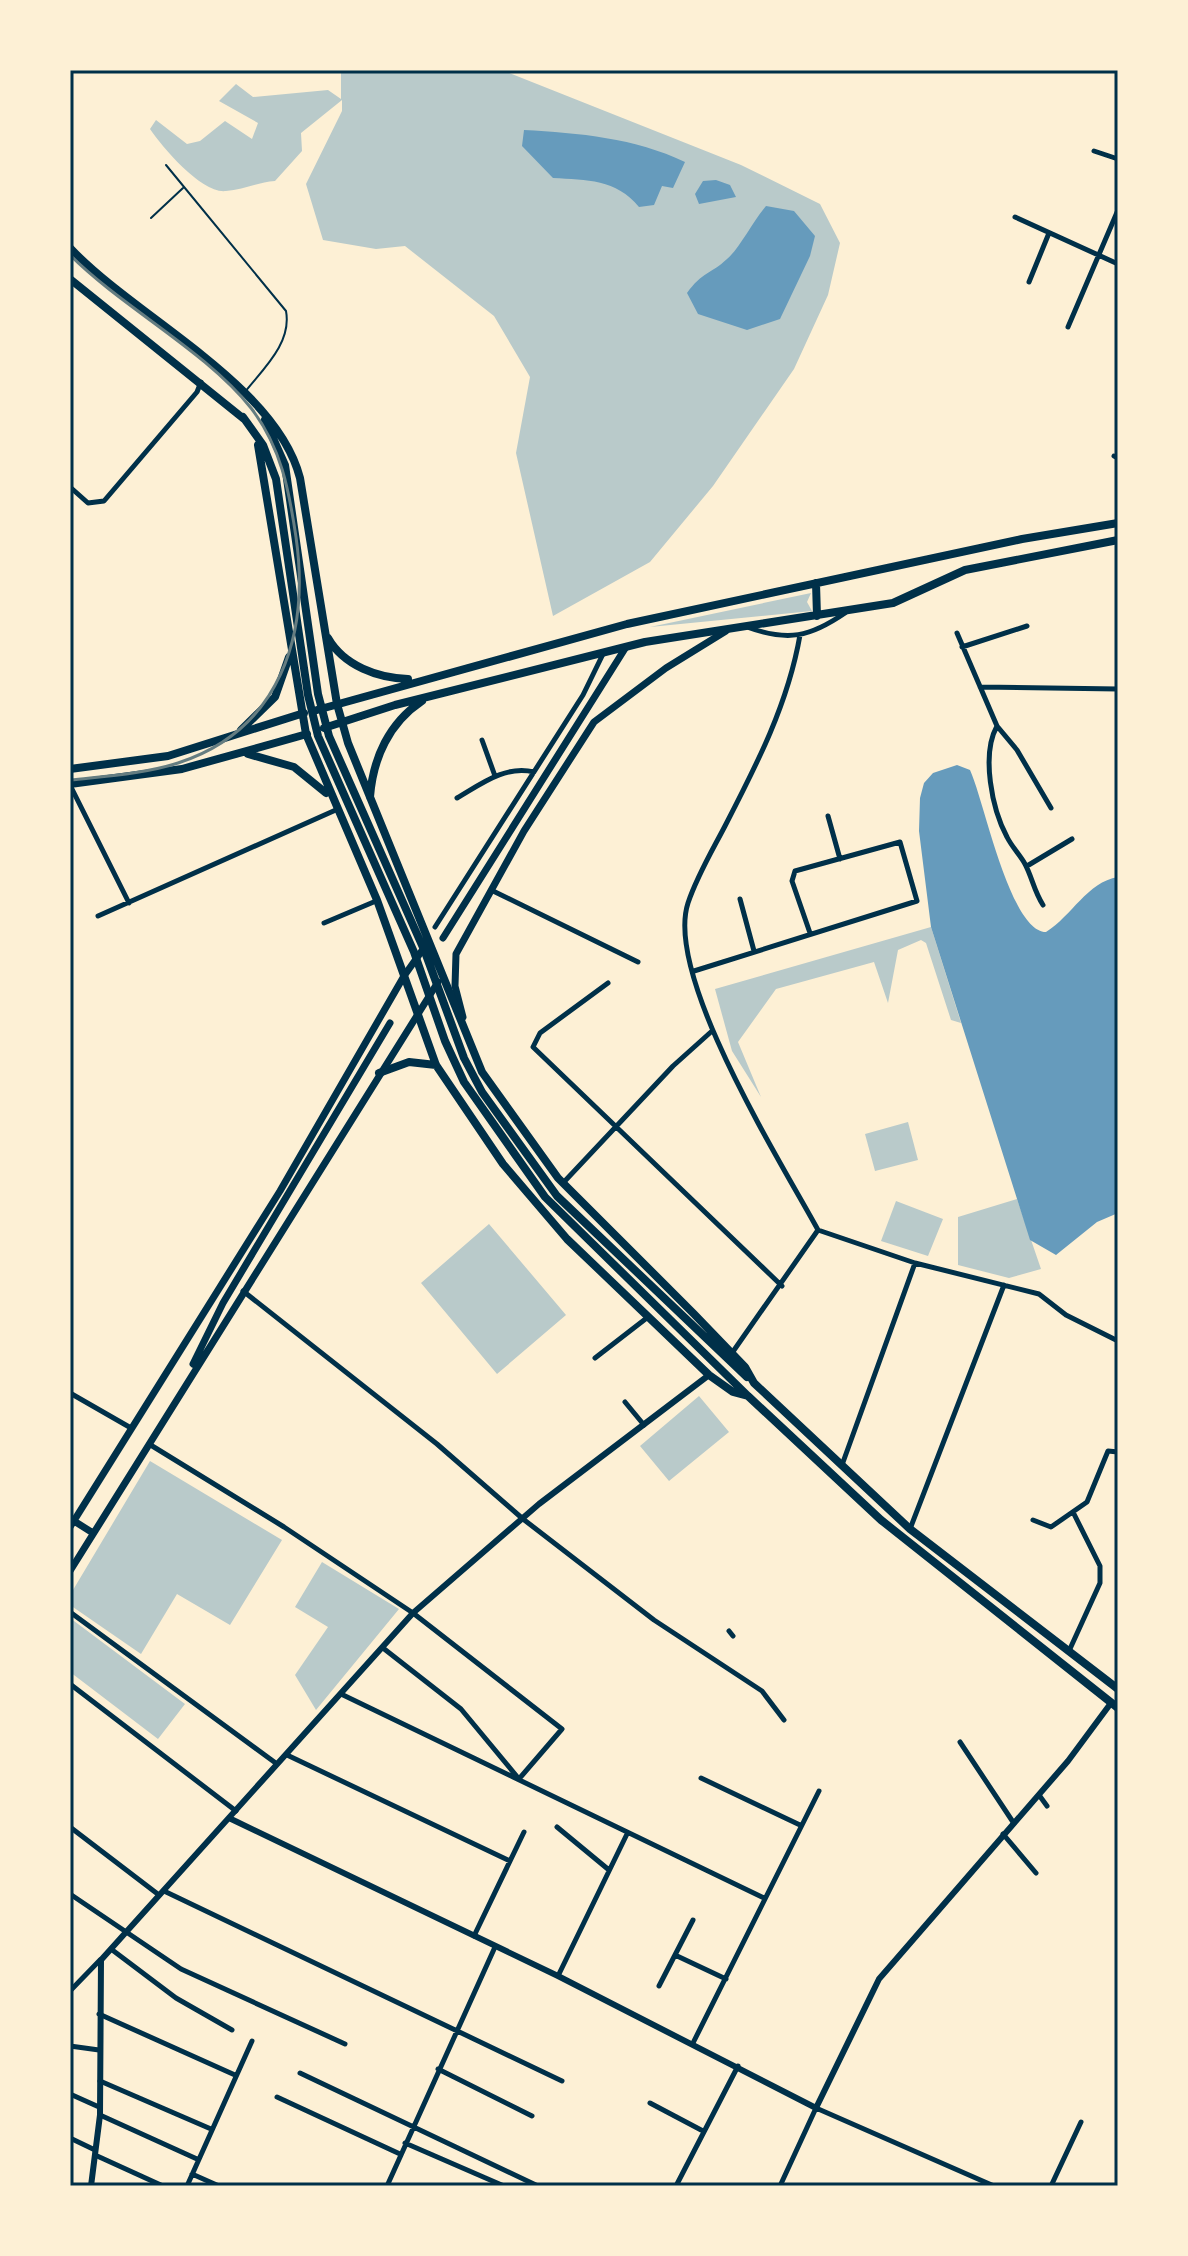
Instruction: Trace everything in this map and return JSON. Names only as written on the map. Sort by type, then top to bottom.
[{"type":"main road","points":[[70,248],[107,283],[244,393],[282,433],[297,465],[341,722],[482,1072],[563,1183],[732,1353],[754,1383]]},
{"type":"main road","points":[[70,279],[243,417],[263,445],[276,479],[312,715],[414,952],[445,1041],[464,1082],[545,1197],[628,1281],[881,1520],[1114,1705]]},
{"type":"main road","points":[[256,407],[272,430],[285,465],[326,725],[425,952],[451,1030],[482,1092],[557,1196],[841,1466],[910,1529],[1118,1689]]},
{"type":"main road","points":[[243,417],[256,439],[264,467],[306,734],[377,900],[436,1065],[503,1164],[567,1239],[709,1375],[733,1392],[748,1396]]},
{"type":"main road","points":[[70,769],[152,759],[425,678],[627,624],[1118,523]]},
{"type":"main road","points":[[70,784],[182,769],[430,696],[604,652],[893,603],[945,578],[992,563],[1118,540]]},
{"type":"main road","points":[[816,583],[817,616]]},
{"type":"main road","points":[[286,615],[306,618],[322,606]]},
{"type":"main road","points":[[465,1035],[455,986],[456,954],[491,890],[594,722],[666,668],[732,628]]},
{"type":"main road","points":[[327,635],[337,652],[370,672],[398,679],[425,678]]},
{"type":"main road","points":[[233,734],[256,719],[275,697],[289,660],[290,642]]},
{"type":"main road","points":[[443,938],[626,647]]},
{"type":"main road","points":[[370,800],[371,778],[382,747],[408,713],[430,696]]},
{"type":"main road","points":[[243,753],[266,756],[294,767],[314,780],[338,809]]},
{"type":"main road","points":[[93,1533],[72,1524],[280,1191],[404,976],[430,940]]},
{"type":"main road","points":[[70,1571],[443,974]]},
{"type":"main road","points":[[181,1391],[223,1303],[390,1023]]},
{"type":"main road","points":[[379,1073],[409,1062],[436,1065]]},
{"type":"street","points":[[1094,151],[1118,159]]},
{"type":"street","points":[[1068,327],[1118,210]]},
{"type":"street","points":[[1015,217],[1118,264]]},
{"type":"street","points":[[1029,282],[1049,233]]},
{"type":"street","points":[[70,487],[88,503],[104,501],[197,392],[201,382]]},
{"type":"street","points":[[746,627],[768,635],[800,635],[817,632],[850,610]]},
{"type":"street","points":[[962,647],[1027,626]]},
{"type":"street","points":[[957,633],[997,726],[1017,750],[1051,808]]},
{"type":"street","points":[[800,635],[794,672],[778,719],[688,902],[685,941],[712,1031],[818,1230],[915,1263],[1039,1294],[1066,1315],[1118,1341]]},
{"type":"street","points":[[435,927],[583,695],[604,652]]},
{"type":"street","points":[[980,687],[1118,689]]},
{"type":"street","points":[[997,726],[989,752],[995,797],[1006,836],[1027,866],[1033,890],[1043,905]]},
{"type":"street","points":[[482,740],[495,776]]},
{"type":"street","points":[[457,798],[495,776],[514,770],[534,772]]},
{"type":"street","points":[[70,784],[129,903]]},
{"type":"street","points":[[98,916],[338,809]]},
{"type":"street","points":[[828,816],[840,859]]},
{"type":"street","points":[[1027,866],[1072,839]]},
{"type":"street","points":[[694,971],[917,901],[900,842],[795,871],[793,876],[810,933]]},
{"type":"street","points":[[491,890],[638,962]]},
{"type":"street","points":[[740,899],[754,951]]},
{"type":"street","points":[[324,923],[377,900]]},
{"type":"street","points":[[608,983],[540,1033],[533,1047],[617,1124],[782,1286]]},
{"type":"street","points":[[563,1183],[617,1124],[712,1031]]},
{"type":"street","points":[[732,1353],[782,1286],[818,1230]]},
{"type":"street","points":[[841,1466],[915,1263]]},
{"type":"street","points":[[910,1529],[1004,1285]]},
{"type":"street","points":[[243,1290],[437,1444],[523,1519],[654,1620],[762,1691],[784,1720]]},
{"type":"street","points":[[595,1358],[649,1317]]},
{"type":"street","points":[[70,1991],[413,1613],[523,1519],[709,1375]]},
{"type":"street","points":[[70,1393],[131,1428]]},
{"type":"street","points":[[625,1402],[644,1425]]},
{"type":"street","points":[[149,1444],[284,1527],[413,1613],[562,1729],[519,1779]]},
{"type":"street","points":[[1033,1520],[1051,1527],[1087,1502],[1110,1449],[1118,1452]]},
{"type":"street","points":[[1069,1651],[1100,1583],[1100,1566],[1073,1512]]},
{"type":"street","points":[[70,1612],[277,1764]]},
{"type":"street","points":[[383,1648],[461,1709],[519,1779]]},
{"type":"street","points":[[70,1684],[236,1811]]},
{"type":"street","points":[[341,1694],[764,1898]]},
{"type":"street","points":[[780,2186],[879,1979],[1114,1705]]},
{"type":"street","points":[[960,1742],[1013,1822]]},
{"type":"street","points":[[287,1755],[510,1861]]},
{"type":"street","points":[[701,1778],[800,1825]]},
{"type":"street","points":[[693,2043],[819,1791]]},
{"type":"street","points":[[1038,1794],[1047,1806]]},
{"type":"street","points":[[229,1818],[739,2065],[816,2108],[994,2186]]},
{"type":"street","points":[[70,1827],[162,1893],[562,2081]]},
{"type":"street","points":[[557,1827],[609,1870]]},
{"type":"street","points":[[474,1937],[524,1832]]},
{"type":"street","points":[[1003,1833],[1036,1873]]},
{"type":"street","points":[[558,1976],[627,1834]]},
{"type":"street","points":[[70,1894],[200,1979],[345,2044]]},
{"type":"street","points":[[659,1986],[693,1920]]},
{"type":"street","points":[[387,2186],[411,2127],[495,1947]]},
{"type":"street","points":[[111,1949],[176,1998],[232,2030]]},
{"type":"street","points":[[675,1955],[726,1979]]},
{"type":"street","points":[[91,2186],[100,2111],[98,2013],[101,1960]]},
{"type":"street","points":[[98,2013],[235,2075]]},
{"type":"street","points":[[187,2186],[252,2041]]},
{"type":"street","points":[[70,2046],[99,2050]]},
{"type":"street","points":[[676,2186],[739,2065]]},
{"type":"street","points":[[438,2069],[532,2116]]},
{"type":"street","points":[[300,2073],[538,2186]]},
{"type":"street","points":[[99,2080],[211,2129]]},
{"type":"street","points":[[70,2094],[197,2159]]},
{"type":"street","points":[[277,2097],[400,2154]]},
{"type":"street","points":[[650,2103],[703,2131]]},
{"type":"street","points":[[1051,2186],[1081,2122]]},
{"type":"street","points":[[70,2138],[163,2186]]},
{"type":"street","points":[[405,2143],[504,2186]]},
{"type":"street","points":[[192,2174],[219,2186]]},
{"type":"lane","points":[[166,165],[286,311],[284,335],[275,354],[244,393]]},
{"type":"lane","points":[[151,218],[184,188]]},
{"type":"shaded area","points":[[341,70],[502,70],[741,165],[820,204],[840,243],[828,295],[794,369],[713,486],[650,562],[553,616],[516,453],[530,377],[494,316],[405,246],[376,249],[323,240],[306,184],[342,111],[342,100],[301,133],[302,151],[275,181],[226,191],[216,190],[195,178],[173,158],[150,129],[156,120],[187,144],[200,141],[225,121],[252,139],[258,123],[219,101],[236,84],[253,97],[328,90],[341,99]]},
{"type":"shaded area","points":[[811,593],[807,602],[812,611],[650,627]]},
{"type":"shaded area","points":[[931,927],[961,1023],[951,1020],[926,943],[921,940],[898,950],[888,1003],[874,962],[776,989],[738,1042],[761,1097],[732,1051],[715,989]]},
{"type":"shaded area","points":[[908,1122],[918,1160],[875,1171],[865,1134]]},
{"type":"shaded area","points":[[1017,1199],[1041,1269],[1009,1278],[958,1265],[958,1217]]},
{"type":"shaded area","points":[[896,1201],[943,1219],[928,1256],[881,1241]]},
{"type":"shaded area","points":[[489,1224],[566,1315],[497,1374],[421,1283]]},
{"type":"shaded area","points":[[699,1396],[729,1432],[669,1481],[640,1446]]},
{"type":"shaded area","points":[[150,1461],[282,1540],[230,1625],[177,1594],[141,1654],[70,1605],[70,1595]]},
{"type":"shaded area","points":[[322,1562],[399,1609],[316,1710],[295,1675],[328,1627],[295,1607]]},
{"type":"shaded area","points":[[70,1618],[185,1704],[158,1739],[70,1672]]},
{"type":"water","points":[[524,130],[627,142],[685,162],[673,188],[662,186],[654,205],[639,207],[611,186],[553,178],[522,146]]},
{"type":"water","points":[[716,180],[730,185],[736,197],[699,204],[695,194],[703,181]]},
{"type":"water","points":[[766,206],[794,211],[815,236],[810,256],[780,319],[747,330],[698,314],[687,293],[697,281],[732,254]]},
{"type":"water","points":[[957,765],[970,770],[1010,889],[1033,926],[1046,932],[1097,885],[1118,877],[1118,1213],[1097,1222],[1056,1255],[1030,1240],[931,927],[919,831],[920,798],[924,783],[933,773]]},
{"type":"railway","points":[[70,255],[211,368],[251,408],[270,438],[287,486],[299,573],[298,609],[292,643],[264,703],[241,728],[213,748],[165,767],[70,780]]}]
